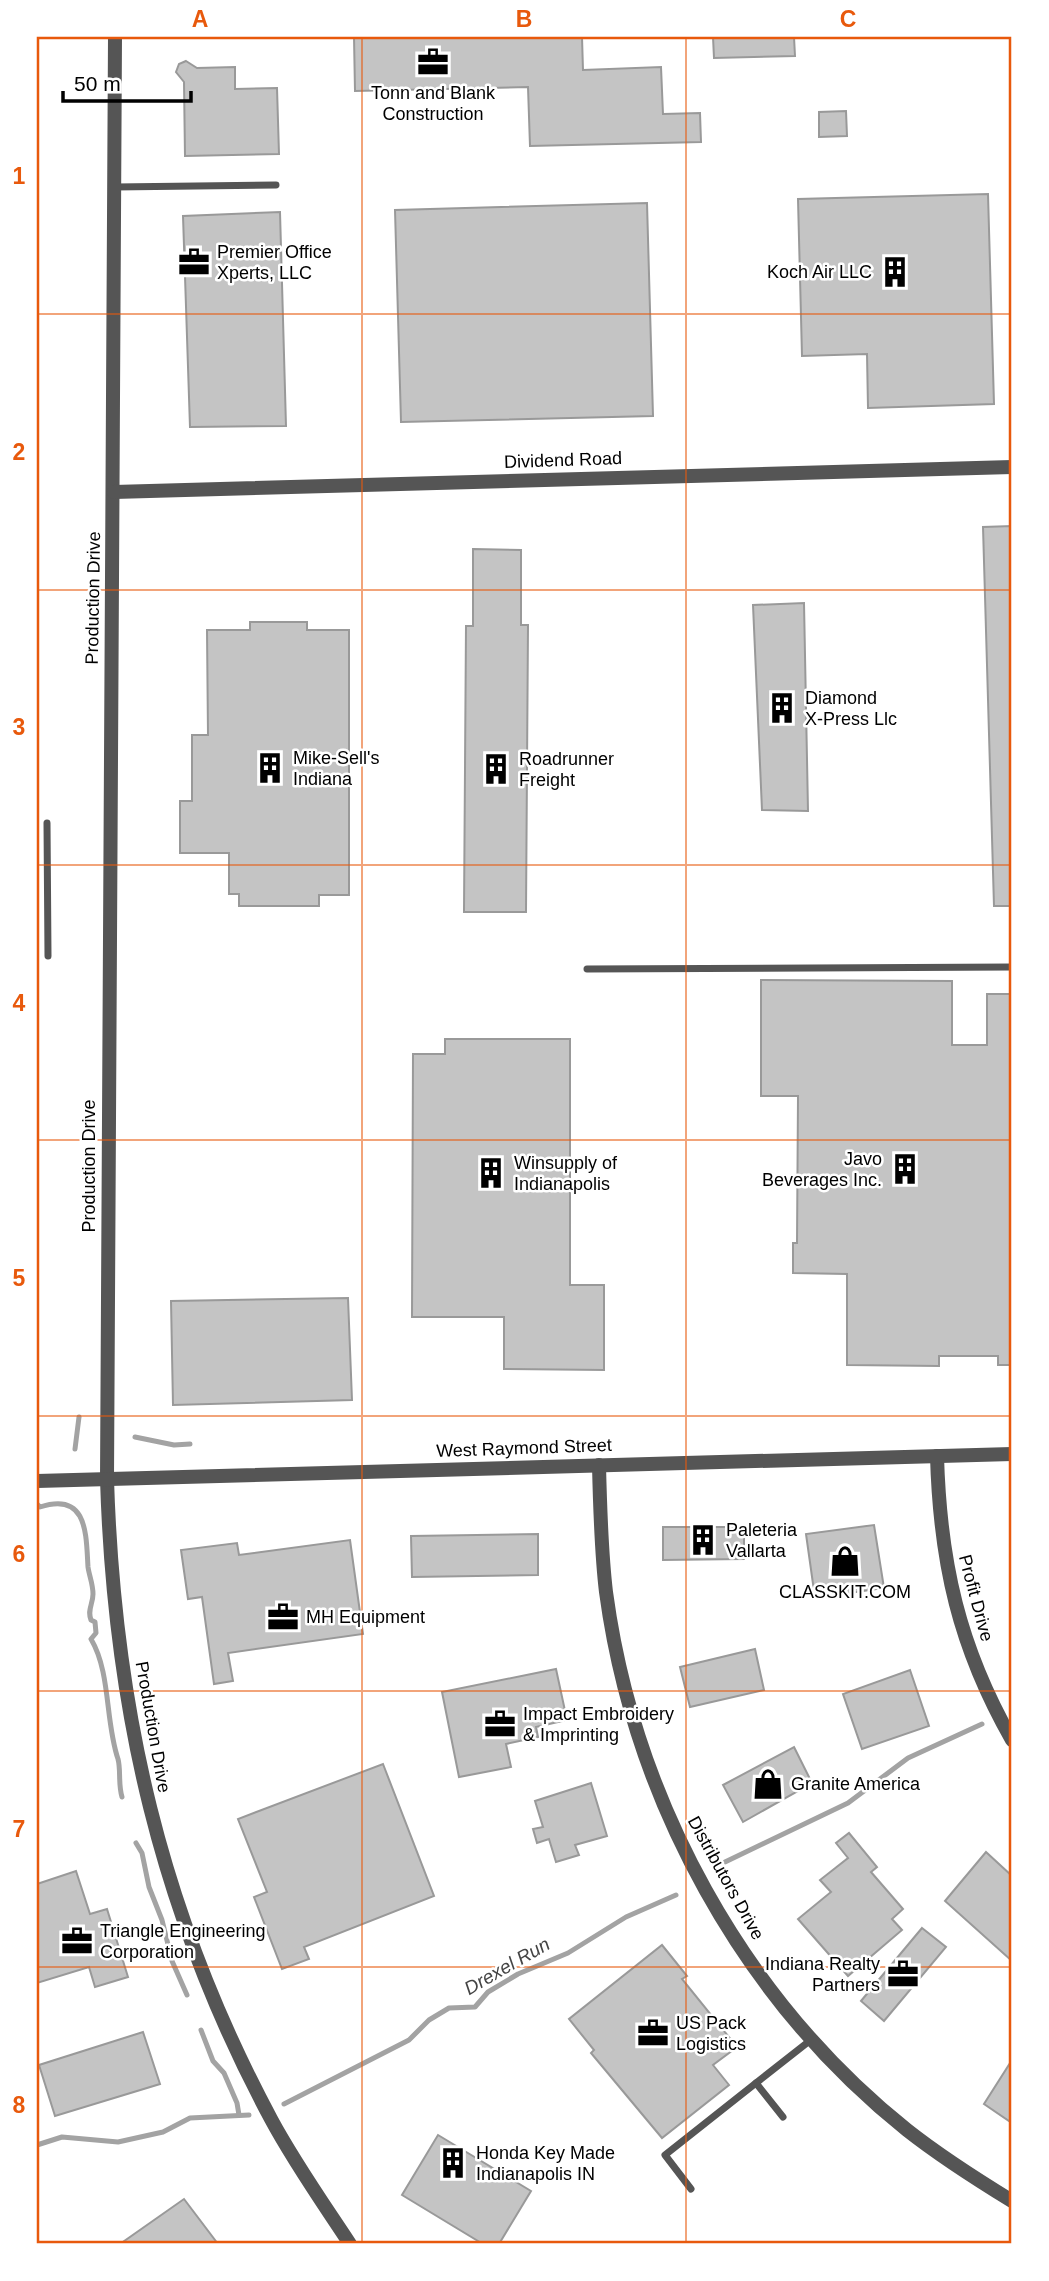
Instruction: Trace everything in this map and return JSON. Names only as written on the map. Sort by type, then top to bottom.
[{"type":"street","name":"Production Drive","points":[[115,37],[107,1479],[113,1590],[132,1732],[166,1870],[183,1924],[243,2064],[294,2158],[350,2244]]},
{"type":"street","name":"Dividend Road","points":[[114,492],[1012,467]]},
{"type":"street","name":"West Raymond Street","points":[[37,1480],[1012,1454]]},
{"type":"street","name":"Profit Drive","points":[[937,1456],[941,1535],[956,1612],[978,1675],[1012,1740]]},
{"type":"street","name":"Distributors Drive","points":[[599,1465],[601,1541],[610,1619],[623,1679],[648,1763],[674,1827],[719,1913],[762,1978],[812,2039],[906,2129],[962,2170],[1012,2201]]},
{"type":"lane","points":[[114,187],[276,185]]},
{"type":"lane","points":[[47,823],[48,956]]},
{"type":"lane","points":[[587,969],[1012,967]]},
{"type":"lane","points":[[691,2189],[665,2155],[812,2039]]},
{"type":"lane","points":[[756,2083],[783,2117]]},
{"type":"building","points":[[354,37],[582,37],[583,70],[661,67],[663,114],[700,113],[701,142],[530,146],[528,87],[355,91]]},
{"type":"building","points":[[713,37],[794,37],[795,56],[714,58]]},
{"type":"building","points":[[186,61],[197,68],[235,67],[235,89],[277,88],[279,154],[185,156],[184,82],[176,72],[179,64]]},
{"type":"building","points":[[846,111],[847,136],[819,137],[819,112]]},
{"type":"building","name":"Koch Air LLC","points":[[988,194],[994,404],[868,408],[867,354],[802,356],[798,199]]},
{"type":"building","points":[[647,203],[653,416],[401,422],[395,210]]},
{"type":"building","points":[[280,212],[286,426],[190,427],[183,216]]},
{"type":"building","points":[[1012,526],[1012,906],[994,906],[983,527]]},
{"type":"building","name":"Roadrunner Freight","points":[[473,549],[521,550],[521,625],[528,625],[526,912],[464,912],[466,626],[473,626]]},
{"type":"building","name":"Diamond X-Press Llc","points":[[804,603],[808,811],[762,810],[753,605]]},
{"type":"building","name":"Mike-Sell's Indiana","points":[[250,622],[307,622],[307,630],[349,630],[349,895],[319,895],[319,906],[239,906],[239,894],[229,894],[229,853],[180,853],[180,801],[192,801],[192,735],[208,735],[207,630],[250,630]]},
{"type":"building","name":"Javo Beverages Inc.","points":[[761,980],[952,981],[952,1045],[987,1045],[987,994],[1012,994],[1012,1365],[998,1365],[998,1356],[939,1356],[939,1366],[847,1365],[847,1274],[793,1273],[793,1243],[797,1243],[798,1096],[761,1096]]},
{"type":"building","name":"Winsupply of Indianapolis","points":[[445,1039],[570,1039],[570,1285],[604,1285],[604,1370],[504,1369],[504,1317],[412,1317],[413,1054],[445,1054]]},
{"type":"building","points":[[348,1298],[352,1400],[173,1405],[171,1301]]},
{"type":"building","name":"CLASSKIT.COM","points":[[874,1525],[884,1588],[815,1598],[806,1534]]},
{"type":"building","name":"Paleteria Vallarta","points":[[663,1527],[744,1527],[744,1559],[663,1560]]},
{"type":"building","points":[[538,1534],[538,1575],[412,1577],[411,1536]]},
{"type":"building","name":"MH Equipment","points":[[350,1540],[363,1634],[228,1653],[233,1681],[214,1684],[202,1597],[188,1599],[181,1550],[237,1543],[239,1555]]},
{"type":"building","points":[[755,1649],[764,1690],[690,1707],[680,1667]]},
{"type":"building","name":"Impact Embroidery & Imprinting","points":[[556,1669],[567,1720],[536,1727],[538,1737],[506,1744],[511,1767],[459,1777],[442,1692]]},
{"type":"building","points":[[910,1670],[929,1726],[862,1749],[843,1694]]},
{"type":"building","name":"Granite America","points":[[794,1747],[812,1783],[743,1822],[723,1785]]},
{"type":"building","points":[[383,1764],[434,1896],[304,1947],[309,1959],[282,1969],[254,1897],[267,1892],[238,1819]]},
{"type":"building","points":[[591,1783],[607,1836],[575,1845],[579,1855],[556,1862],[549,1839],[537,1843],[533,1829],[543,1827],[535,1801]]},
{"type":"building","points":[[849,1833],[877,1867],[871,1872],[903,1909],[892,1919],[902,1930],[848,1976],[798,1919],[831,1892],[820,1880],[848,1858],[836,1843]]},
{"type":"building","points":[[986,1852],[1012,1876],[1012,1961],[945,1901]]},
{"type":"building","name":"Triangle Engineering Corporation","points":[[76,1871],[90,1914],[107,1909],[128,1977],[95,1987],[89,1967],[37,1983],[37,1884]]},
{"type":"building","name":"Indiana Realty Partners","points":[[922,1928],[946,1947],[884,2021],[861,2001]]},
{"type":"building","name":"US Pack Logistics","points":[[662,1945],[687,1976],[682,1979],[737,2047],[713,2065],[729,2085],[662,2138],[591,2053],[594,2050],[569,2019]]},
{"type":"building","points":[[143,2032],[160,2084],[55,2116],[39,2065]]},
{"type":"building","points":[[1012,2060],[1012,2123],[984,2104]]},
{"type":"building","name":"Honda Key Made Indianapolis IN","points":[[438,2135],[531,2191],[499,2244],[483,2244],[402,2195]]},
{"type":"building","points":[[184,2199],[218,2244],[120,2244]]},
{"type":"waterway","points":[[75,1449],[79,1417]]},
{"type":"waterway","points":[[135,1437],[174,1445],[190,1444]]},
{"type":"waterway","points":[[37,1504],[40,1507],[67,1505],[76,1511],[85,1530],[93,1590],[90,1616],[95,1622],[96,1633],[91,1639],[105,1682],[122,1797]]},
{"type":"waterway","name":"Drexel Run","points":[[725,1862],[848,1803],[908,1758],[982,1724]]},
{"type":"waterway","points":[[136,1843],[142,1853],[149,1887],[162,1920],[172,1961],[187,1995]]},
{"type":"waterway","name":"Drexel Run","points":[[284,2104],[409,2040],[429,2020],[449,2008],[475,2007],[488,1992],[518,1974],[568,1953],[626,1917],[676,1895]]},
{"type":"waterway","points":[[201,2030],[213,2061],[224,2073],[237,2103],[239,2115]]},
{"type":"waterway","name":"Drexel Run","points":[[37,2145],[62,2137],[118,2142],[163,2132],[190,2118],[249,2115]]},
{"type":"place","name":"Tonn and Blank Construction","points":[[433,62]]},
{"type":"place","name":"Premier Office Xperts, LLC","points":[[194,262]]},
{"type":"place","name":"Koch Air LLC","points":[[895,272]]},
{"type":"place","name":"Diamond X-Press Llc","points":[[782,708]]},
{"type":"place","name":"Mike-Sell's Indiana","points":[[270,768]]},
{"type":"place","name":"Roadrunner Freight","points":[[496,769]]},
{"type":"place","name":"Javo Beverages Inc.","points":[[905,1169]]},
{"type":"place","name":"Winsupply of Indianapolis","points":[[491,1173]]},
{"type":"place","name":"Paleteria Vallarta","points":[[703,1540]]},
{"type":"place","name":"CLASSKIT.COM","points":[[845,1561]]},
{"type":"place","name":"MH Equipment","points":[[283,1617]]},
{"type":"place","name":"Impact Embroidery & Imprinting","points":[[500,1724]]},
{"type":"place","name":"Granite America","points":[[768,1784]]},
{"type":"place","name":"Triangle Engineering Corporation","points":[[77,1941]]},
{"type":"place","name":"Indiana Realty Partners","points":[[903,1974]]},
{"type":"place","name":"US Pack Logistics","points":[[653,2033]]},
{"type":"place","name":"Honda Key Made Indianapolis IN","points":[[453,2163]]}]
